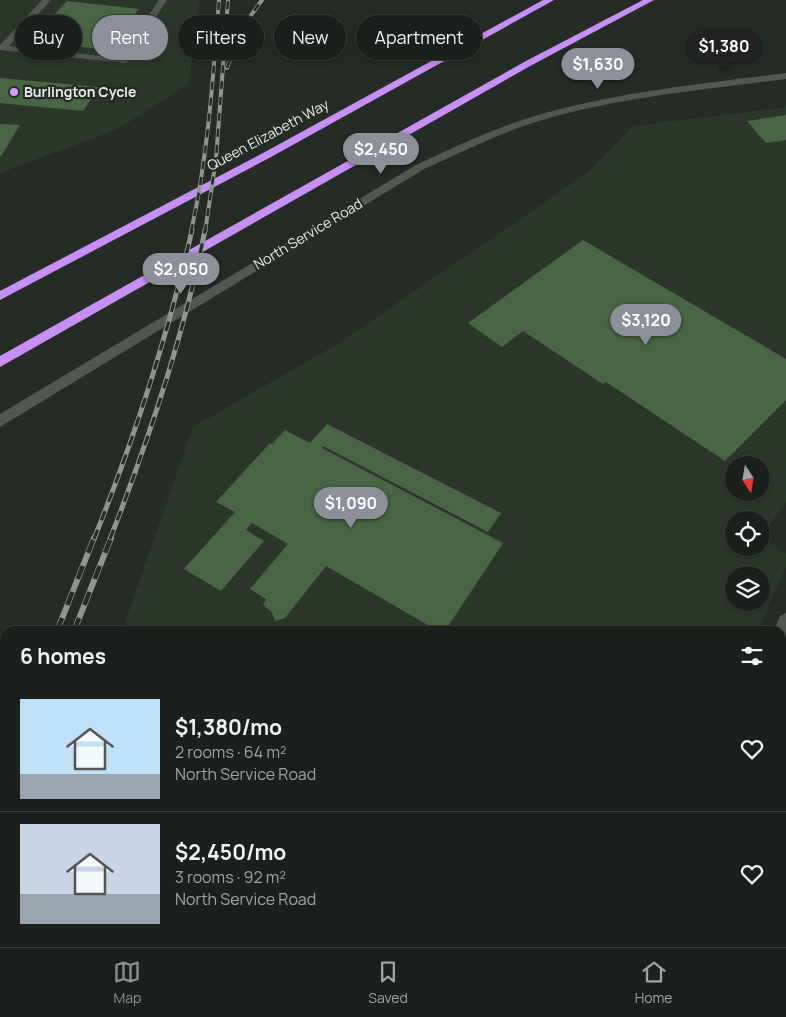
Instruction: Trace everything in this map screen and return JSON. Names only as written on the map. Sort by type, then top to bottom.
[{"type":"highway","name":"Queen Elizabeth Way","points":[[0,296],[267,155],[550,0]]},
{"type":"highway","points":[[0,362],[529,63],[650,0]]},
{"type":"street","points":[[47,0],[2,48],[123,61],[163,0]]},
{"type":"street","name":"North Service Road","points":[[0,421],[420,168],[481,139],[535,119],[606,101],[786,76]]},
{"type":"shaded area","points":[[0,0],[200,0],[198,15],[178,15],[178,60],[192,60],[189,83],[118,129],[0,173]]},
{"type":"shaded area","points":[[786,107],[786,502],[770,525],[770,511],[725,511],[725,556],[770,556],[770,542],[786,554],[786,567],[770,604],[770,566],[725,566],[725,611],[767,611],[760,626],[124,626],[193,427],[336,345],[586,174],[633,126]]},
{"type":"building","points":[[67,1],[139,9],[134,15],[92,15],[92,48],[82,47],[82,15],[54,15]]},
{"type":"building","points":[[0,78],[99,87],[83,111],[0,103]]},
{"type":"building","points":[[786,115],[786,140],[766,143],[747,121]]},
{"type":"building","points":[[0,124],[20,125],[1,156],[0,156]]},
{"type":"building","points":[[583,240],[786,359],[786,400],[730,456],[725,456],[725,461],[606,382],[603,384],[523,331],[502,347],[468,323]]},
{"type":"building","points":[[327,424],[501,513],[488,532],[323,446],[322,448],[503,543],[448,626],[429,626],[326,566],[285,618],[275,621],[272,612],[263,605],[266,599],[250,589],[288,544],[252,523],[246,530],[264,541],[221,591],[184,569],[235,512],[216,502],[270,443],[272,444],[285,430],[310,443]]},
{"type":"railway","points":[[191,232],[206,146],[219,0]]},
{"type":"railway","points":[[205,232],[216,159],[228,0]]},
{"type":"railway","points":[[227,68],[241,29],[262,0]]},
{"type":"railway","points":[[94,539],[149,387],[183,270],[192,230]]},
{"type":"railway","points":[[110,539],[152,425],[176,348],[205,230]]},
{"type":"railway","points":[[59,626],[94,538]]},
{"type":"railway","points":[[76,626],[111,538]]},
{"type":"place","name":"Burlington Cycle","points":[[14,92]]}]
